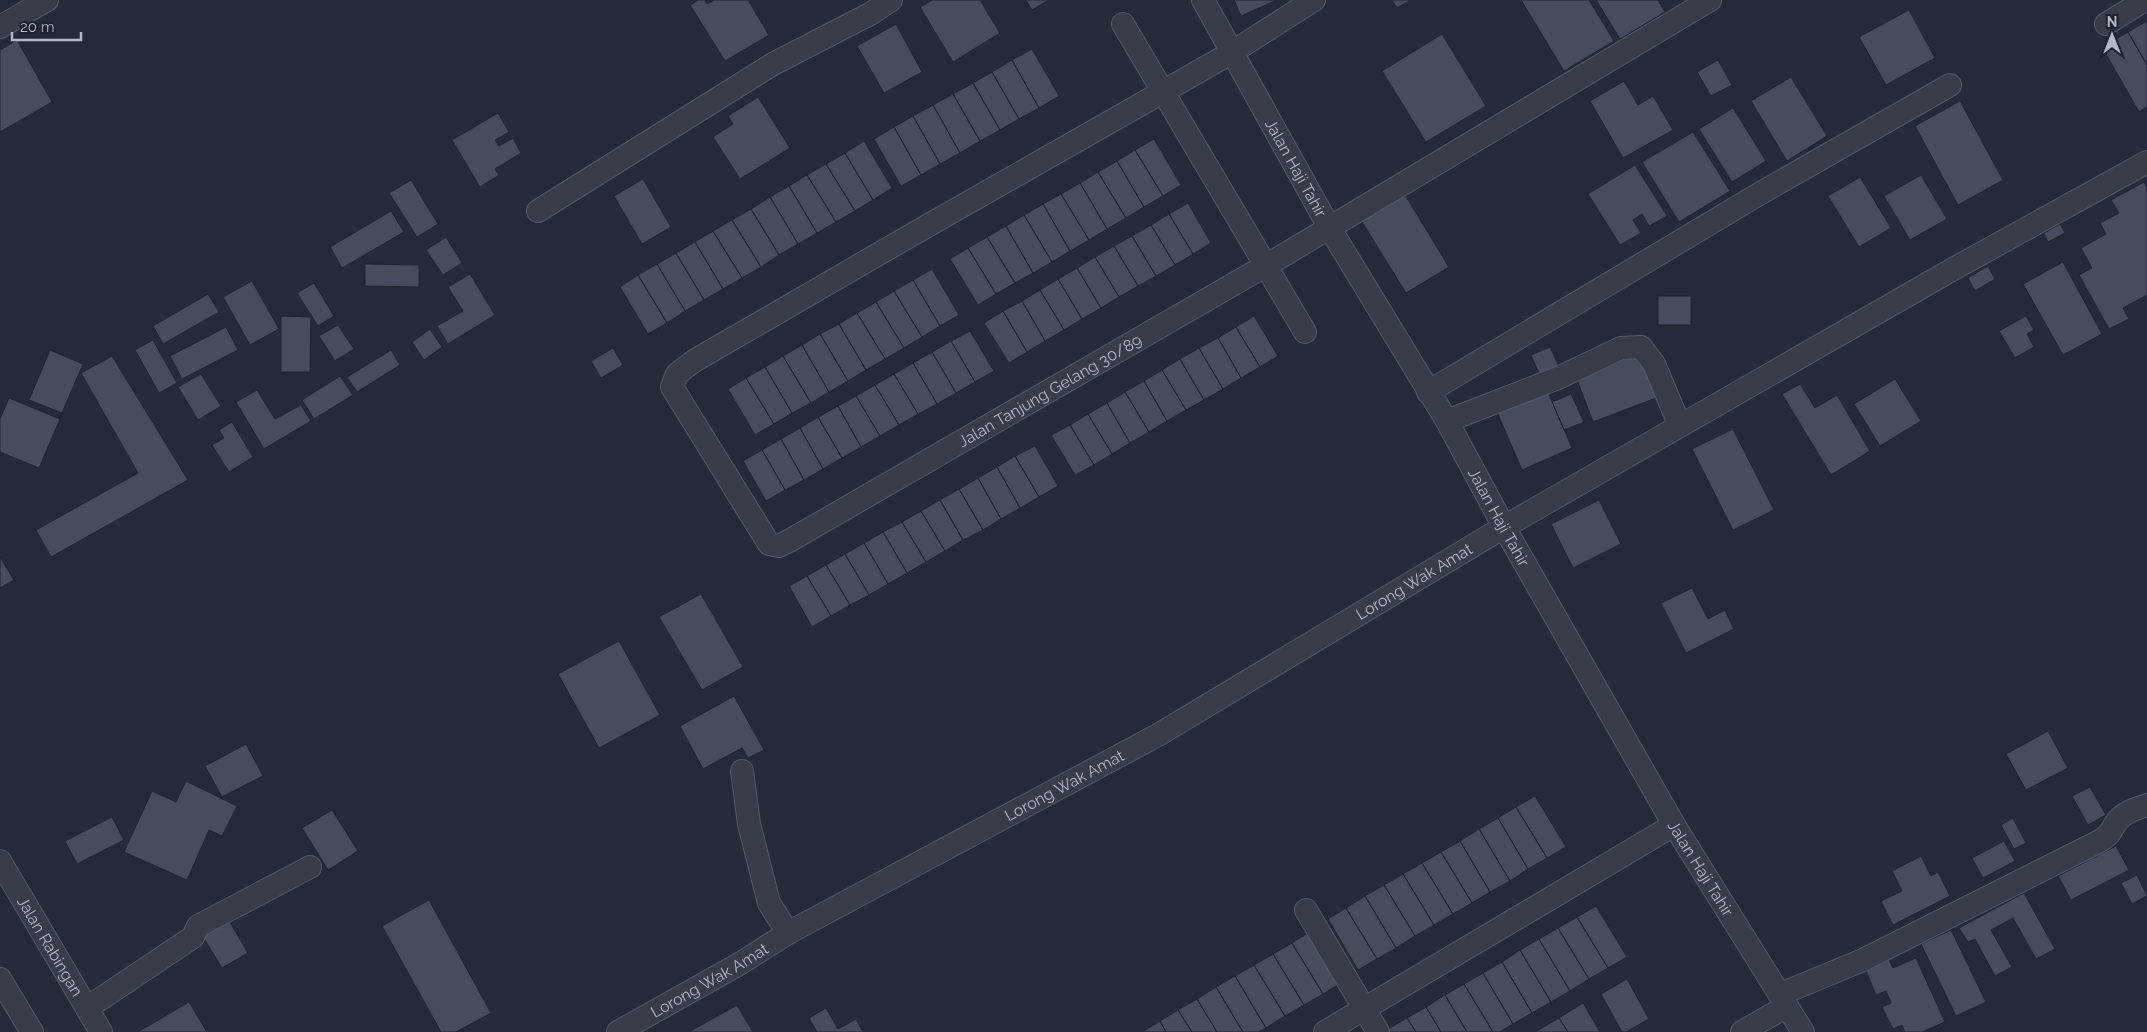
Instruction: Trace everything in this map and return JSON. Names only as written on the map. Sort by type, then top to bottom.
[{"type":"street","points":[[0,27],[48,0]]},
{"type":"street","points":[[538,211],[773,64],[870,14],[891,0]]},
{"type":"street","name":"Jalan Haji Tahir","points":[[1202,0],[1329,227],[1447,421],[1504,527],[1674,826],[1803,1032]]},
{"type":"street","points":[[1162,93],[1231,53],[1314,0]]},
{"type":"street","name":"Jalan Tanjung Gelang 30/89","points":[[1162,93],[694,361],[677,374],[672,387],[680,397],[769,544],[779,546],[789,541],[1266,266],[1710,0]]},
{"type":"street","points":[[2106,24],[2145,0]]},
{"type":"street","points":[[1123,24],[1304,332]]},
{"type":"street","points":[[1428,392],[1759,194],[1950,85]]},
{"type":"street","name":"Lorong Wak Amat","points":[[618,1032],[741,964],[788,933],[1158,736],[1504,527],[1955,268],[2147,162]]},
{"type":"street","points":[[1447,421],[1558,378],[1621,348],[1641,347],[1654,364],[1680,426]]},
{"type":"street","points":[[742,771],[749,824],[769,903],[788,933]]},
{"type":"street","points":[[1742,1032],[1784,1000],[2100,841],[2111,834],[2116,823],[2129,811],[2147,805]]},
{"type":"street","points":[[1325,1032],[1674,826]]},
{"type":"street","name":"Jalan Rabingan","points":[[0,861],[8,894],[87,1008],[101,1032]]},
{"type":"street","points":[[87,1008],[193,937],[198,926],[310,867]]},
{"type":"street","points":[[1306,910],[1378,1032]]},
{"type":"street","points":[[0,979],[32,1032]]},
{"type":"building","points":[[698,0],[705,0],[707,4],[714,0],[748,0],[769,35],[725,61],[690,5]]},
{"type":"building","points":[[932,0],[980,0],[1000,33],[953,62],[920,7]]},
{"type":"building","points":[[1026,0],[1049,0],[1032,10]]},
{"type":"building","points":[[1234,0],[1277,0],[1241,16]]},
{"type":"building","points":[[1392,0],[1411,0],[1397,8]]},
{"type":"building","points":[[1521,0],[1589,0],[1614,41],[1564,71]]},
{"type":"building","points":[[1596,0],[1658,0],[1665,12],[1620,39]]},
{"type":"building","points":[[1909,10],[1935,58],[1886,85],[1859,37]]},
{"type":"building","points":[[2147,21],[2147,65],[2128,32]]},
{"type":"building","points":[[896,24],[922,72],[884,93],[857,46]]},
{"type":"building","points":[[2128,32],[2147,65],[2147,107],[2139,112],[2102,47]]},
{"type":"building","points":[[1442,34],[1486,106],[1426,142],[1382,71]]},
{"type":"building","points":[[17,40],[52,102],[0,132],[0,50]]},
{"type":"building","points":[[1032,49],[1059,96],[1039,108],[1012,60]]},
{"type":"building","points":[[1012,60],[1039,108],[1019,119],[992,72]]},
{"type":"building","points":[[1718,60],[1732,85],[1711,96],[1697,72]]},
{"type":"building","points":[[992,72],[1019,119],[1000,130],[973,83]]},
{"type":"building","points":[[1791,77],[1827,136],[1787,161],[1751,101]]},
{"type":"building","points":[[1624,81],[1638,105],[1653,96],[1673,130],[1623,158],[1590,101]]},
{"type":"building","points":[[973,83],[1000,130],[980,141],[953,94]]},
{"type":"building","points":[[953,94],[980,141],[960,153],[933,105]]},
{"type":"building","points":[[758,97],[790,148],[740,179],[713,137],[733,124],[728,116]]},
{"type":"building","points":[[1960,101],[2003,180],[1958,205],[1915,126]]},
{"type":"building","points":[[933,105],[960,153],[940,164],[913,116]]},
{"type":"building","points":[[1733,108],[1766,161],[1732,182],[1699,129]]},
{"type":"building","points":[[498,113],[509,132],[495,140],[499,146],[513,138],[521,153],[495,169],[499,175],[480,187],[452,140]]},
{"type":"building","points":[[913,116],[940,164],[921,175],[894,127]]},
{"type":"building","points":[[894,127],[921,175],[901,186],[874,139]]},
{"type":"building","points":[[1693,132],[1730,191],[1679,222],[1642,162]]},
{"type":"building","points":[[1154,139],[1181,185],[1163,196],[1135,150]]},
{"type":"building","points":[[864,141],[892,188],[873,200],[845,153]]},
{"type":"building","points":[[1135,150],[1163,196],[1144,207],[1117,161]]},
{"type":"building","points":[[845,153],[873,200],[855,211],[826,164]]},
{"type":"building","points":[[1117,161],[1144,207],[1126,218],[1098,172]]},
{"type":"building","points":[[826,164],[855,211],[836,222],[807,175]]},
{"type":"building","points":[[1635,165],[1667,216],[1649,226],[1642,214],[1633,220],[1641,233],[1620,245],[1588,194]]},
{"type":"building","points":[[1098,172],[1126,218],[1107,229],[1080,183]]},
{"type":"building","points":[[807,175],[836,222],[817,233],[789,186]]},
{"type":"building","points":[[1921,175],[1947,219],[1910,240],[1884,196]]},
{"type":"building","points":[[1860,177],[1891,228],[1859,247],[1828,196]]},
{"type":"building","points":[[643,179],[671,227],[642,244],[614,196]]},
{"type":"building","points":[[411,180],[438,224],[417,237],[389,193]]},
{"type":"building","points":[[2144,182],[2147,187],[2147,295],[2123,308],[2129,319],[2109,329],[2079,275],[2092,268],[2081,248],[2106,234],[2100,223],[2119,213],[2111,200]]},
{"type":"building","points":[[1080,183],[1107,229],[1089,240],[1061,194]]},
{"type":"building","points":[[789,186],[817,233],[798,244],[770,197]]},
{"type":"building","points":[[1402,190],[1449,267],[1406,293],[1359,217]]},
{"type":"building","points":[[1061,194],[1089,240],[1070,251],[1043,204]]},
{"type":"building","points":[[770,197],[798,244],[779,255],[751,209]]},
{"type":"building","points":[[1188,203],[1211,243],[1193,254],[1169,214]]},
{"type":"building","points":[[1043,204],[1070,251],[1052,262],[1024,215]]},
{"type":"building","points":[[751,209],[779,255],[761,267],[732,220]]},
{"type":"building","points":[[391,211],[404,232],[342,268],[330,247]]},
{"type":"building","points":[[1169,214],[1193,254],[1175,265],[1151,225]]},
{"type":"building","points":[[1024,215],[1052,262],[1033,273],[1006,226]]},
{"type":"building","points":[[732,220],[761,267],[742,278],[713,231]]},
{"type":"building","points":[[2060,224],[2065,233],[2048,242],[2044,233]]},
{"type":"building","points":[[1151,225],[1175,265],[1156,276],[1132,236]]},
{"type":"building","points":[[1006,226],[1033,273],[1015,283],[987,237]]},
{"type":"building","points":[[713,231],[742,278],[723,289],[695,242]]},
{"type":"building","points":[[1132,236],[1156,276],[1138,286],[1114,246]]},
{"type":"building","points":[[446,237],[462,263],[443,275],[426,250]]},
{"type":"building","points":[[987,237],[1015,283],[996,294],[968,248]]},
{"type":"building","points":[[695,242],[723,289],[704,300],[676,253]]},
{"type":"building","points":[[1114,246],[1138,286],[1119,297],[1095,257]]},
{"type":"building","points":[[968,248],[996,294],[978,305],[950,259]]},
{"type":"building","points":[[676,253],[704,300],[685,311],[657,264]]},
{"type":"building","points":[[1095,257],[1119,297],[1101,308],[1077,268]]},
{"type":"building","points":[[2063,262],[2102,334],[2063,355],[2023,284]]},
{"type":"building","points":[[365,264],[419,265],[419,287],[365,286]]},
{"type":"building","points":[[657,264],[685,311],[667,323],[638,275]]},
{"type":"building","points":[[1988,266],[1995,279],[1975,291],[1968,278]]},
{"type":"building","points":[[1077,268],[1101,308],[1082,319],[1058,279]]},
{"type":"building","points":[[932,269],[959,315],[940,326],[913,280]]},
{"type":"building","points":[[470,274],[495,315],[448,344],[437,326],[463,311],[448,287]]},
{"type":"building","points":[[638,275],[667,323],[648,334],[620,287]]},
{"type":"building","points":[[1058,279],[1082,319],[1064,330],[1040,290]]},
{"type":"building","points":[[913,280],[940,326],[922,337],[894,291]]},
{"type":"building","points":[[252,281],[279,329],[250,345],[223,297]]},
{"type":"building","points":[[314,283],[334,316],[318,326],[297,293]]},
{"type":"building","points":[[1040,290],[1064,330],[1045,341],[1022,301]]},
{"type":"building","points":[[894,291],[922,337],[904,348],[876,302]]},
{"type":"building","points":[[208,294],[219,312],[163,344],[153,326]]},
{"type":"building","points":[[1658,296],[1691,296],[1691,325],[1658,325]]},
{"type":"building","points":[[1022,301],[1045,341],[1027,352],[1003,311]]},
{"type":"building","points":[[876,302],[904,348],[885,359],[857,313]]},
{"type":"building","points":[[1003,311],[1027,352],[1009,363],[984,323]]},
{"type":"building","points":[[857,313],[885,359],[866,370],[839,324]]},
{"type":"building","points":[[281,316],[311,317],[310,372],[281,372]]},
{"type":"building","points":[[1254,316],[1278,356],[1260,367],[1236,327]]},
{"type":"building","points":[[2026,316],[2034,330],[2027,334],[2034,347],[2015,358],[1999,331]]},
{"type":"building","points":[[839,324],[866,370],[848,381],[820,334]]},
{"type":"building","points":[[338,325],[354,349],[335,361],[319,336]]},
{"type":"building","points":[[226,327],[238,350],[182,379],[170,356]]},
{"type":"building","points":[[1236,327],[1260,367],[1241,378],[1218,338]]},
{"type":"building","points":[[430,329],[442,347],[424,360],[412,342]]},
{"type":"building","points":[[970,331],[994,371],[975,382],[951,341]]},
{"type":"building","points":[[820,334],[848,381],[829,392],[802,345]]},
{"type":"building","points":[[1218,338],[1241,378],[1223,389],[1199,348]]},
{"type":"building","points":[[153,340],[177,383],[159,393],[135,350]]},
{"type":"building","points":[[951,341],[975,382],[956,393],[932,352]]},
{"type":"building","points":[[802,345],[829,392],[811,403],[783,356]]},
{"type":"building","points":[[1550,347],[1560,369],[1541,378],[1531,355]]},
{"type":"building","points":[[613,348],[623,365],[601,378],[591,361]]},
{"type":"building","points":[[1199,348],[1223,389],[1204,400],[1180,359]]},
{"type":"building","points":[[50,350],[83,364],[62,413],[29,400]]},
{"type":"building","points":[[391,350],[400,365],[357,392],[347,377]]},
{"type":"building","points":[[932,352],[956,393],[937,404],[913,363]]},
{"type":"building","points":[[1638,354],[1656,398],[1593,422],[1576,377]]},
{"type":"building","points":[[112,356],[188,480],[51,557],[36,530],[138,473],[81,373]]},
{"type":"building","points":[[783,356],[811,403],[792,413],[765,367]]},
{"type":"building","points":[[1180,359],[1204,400],[1186,410],[1162,370]]},
{"type":"building","points":[[913,363],[937,404],[918,414],[894,374]]},
{"type":"building","points":[[765,367],[792,413],[774,424],[746,378]]},
{"type":"building","points":[[1162,370],[1186,410],[1167,421],[1144,381]]},
{"type":"building","points":[[201,374],[221,406],[198,420],[178,387]]},
{"type":"building","points":[[894,374],[918,414],[899,425],[875,385]]},
{"type":"building","points":[[340,376],[353,395],[314,419],[302,400]]},
{"type":"building","points":[[746,378],[774,424],[755,435],[728,389]]},
{"type":"building","points":[[1895,379],[1921,421],[1880,446],[1854,404]]},
{"type":"building","points":[[1144,381],[1167,421],[1149,432],[1125,392]]},
{"type":"building","points":[[1800,384],[1815,408],[1837,395],[1870,451],[1831,475],[1782,394]]},
{"type":"building","points":[[875,385],[899,425],[880,436],[856,396]]},
{"type":"building","points":[[257,390],[275,419],[301,405],[311,421],[264,449],[236,402]]},
{"type":"building","points":[[1547,390],[1572,448],[1522,470],[1497,412]]},
{"type":"building","points":[[1125,392],[1149,432],[1130,443],[1107,403]]},
{"type":"building","points":[[1571,394],[1584,422],[1564,430],[1552,402]]},
{"type":"building","points":[[856,396],[880,436],[861,447],[838,406]]},
{"type":"building","points":[[9,398],[60,419],[39,468],[0,452],[0,419]]},
{"type":"building","points":[[1107,403],[1130,443],[1112,454],[1088,414]]},
{"type":"building","points":[[838,406],[861,447],[842,458],[818,417]]},
{"type":"building","points":[[1088,414],[1112,454],[1094,465],[1070,425]]},
{"type":"building","points":[[818,417],[842,458],[823,469],[800,428]]},
{"type":"building","points":[[232,422],[253,457],[229,472],[212,445],[224,438],[219,430]]},
{"type":"building","points":[[1070,425],[1094,465],[1075,475],[1051,435]]},
{"type":"building","points":[[800,428],[823,469],[804,480],[781,439]]},
{"type":"building","points":[[1733,429],[1774,510],[1733,530],[1692,449]]},
{"type":"building","points":[[781,439],[804,480],[785,490],[762,450]]},
{"type":"building","points":[[1035,446],[1058,486],[1039,497],[1015,456]]},
{"type":"building","points":[[762,450],[785,490],[766,501],[743,461]]},
{"type":"building","points":[[1015,456],[1039,497],[1020,508],[997,467]]},
{"type":"building","points":[[997,467],[1020,508],[1001,519],[978,478]]},
{"type":"building","points":[[978,478],[1001,519],[983,530],[959,489]]},
{"type":"building","points":[[959,489],[983,530],[963,540],[940,500]]},
{"type":"building","points":[[940,500],[963,540],[945,551],[921,511]]},
{"type":"building","points":[[1599,500],[1621,544],[1573,568],[1551,524]]},
{"type":"building","points":[[921,511],[945,551],[926,562],[902,522]]},
{"type":"building","points":[[902,522],[926,562],[907,573],[883,532]]},
{"type":"building","points":[[883,532],[907,573],[888,584],[864,543]]},
{"type":"building","points":[[864,543],[888,584],[869,595],[845,554]]},
{"type":"building","points":[[845,554],[869,595],[850,605],[826,565]]},
{"type":"building","points":[[0,557],[14,580],[0,588]]},
{"type":"building","points":[[826,565],[850,605],[831,616],[807,576]]},
{"type":"building","points":[[807,576],[831,616],[812,627],[789,586]]},
{"type":"building","points":[[1692,588],[1708,619],[1725,610],[1734,629],[1686,653],[1661,603]]},
{"type":"building","points":[[701,594],[743,667],[702,690],[659,617]]},
{"type":"building","points":[[619,641],[660,715],[599,748],[558,674]]},
{"type":"building","points":[[734,696],[764,750],[748,758],[742,748],[703,769],[680,726]]},
{"type":"building","points":[[2048,731],[2068,768],[2026,790],[2006,754]]},
{"type":"building","points":[[246,744],[263,776],[222,797],[205,766]]},
{"type":"building","points":[[186,781],[237,806],[222,836],[209,830],[187,880],[124,852],[152,791],[176,802]]},
{"type":"building","points":[[2090,787],[2106,815],[2088,825],[2072,796]]},
{"type":"building","points":[[1535,796],[1566,847],[1547,858],[1516,807]]},
{"type":"building","points":[[1516,807],[1547,858],[1528,869],[1498,818]]},
{"type":"building","points":[[332,810],[358,851],[328,870],[302,828]]},
{"type":"building","points":[[112,817],[124,840],[77,864],[65,841]]},
{"type":"building","points":[[1498,818],[1528,869],[1510,881],[1479,829]]},
{"type":"building","points":[[2013,818],[2026,843],[2014,849],[2001,825]]},
{"type":"building","points":[[1479,829],[1510,881],[1490,892],[1460,841]]},
{"type":"building","points":[[1460,841],[1490,892],[1472,903],[1441,852]]},
{"type":"building","points":[[2004,841],[2015,861],[1983,878],[1972,858]]},
{"type":"building","points":[[2116,846],[2129,870],[2071,900],[2058,876]]},
{"type":"building","points":[[1441,852],[1472,903],[1453,914],[1422,863]]},
{"type":"building","points":[[1921,856],[1931,876],[1938,872],[1950,896],[1893,925],[1881,901],[1902,891],[1892,871]]},
{"type":"building","points":[[1422,863],[1453,914],[1434,925],[1403,874]]},
{"type":"building","points":[[1403,874],[1434,925],[1415,936],[1384,885]]},
{"type":"building","points":[[2137,875],[2147,896],[2132,904],[2121,883]]},
{"type":"building","points":[[1384,885],[1415,936],[1396,948],[1365,896]]},
{"type":"building","points":[[2024,893],[2055,949],[2036,959],[2013,918],[1991,930],[2012,967],[1995,976],[1975,939],[1968,942],[1959,928]]},
{"type":"building","points":[[1365,896],[1396,948],[1377,959],[1346,908]]},
{"type":"building","points":[[429,900],[491,1013],[456,1032],[441,1032],[382,926]]},
{"type":"building","points":[[1596,906],[1627,957],[1608,968],[1577,917]]},
{"type":"building","points":[[1346,908],[1377,959],[1358,970],[1328,919]]},
{"type":"building","points":[[227,917],[248,953],[222,968],[200,932]]},
{"type":"building","points":[[1577,917],[1608,968],[1589,979],[1558,928]]},
{"type":"building","points":[[1558,928],[1589,979],[1570,991],[1539,939]]},
{"type":"building","points":[[1951,930],[1986,1002],[1956,1016],[1921,944]]},
{"type":"building","points":[[1311,931],[1341,983],[1323,994],[1292,943]]},
{"type":"building","points":[[1539,939],[1570,991],[1551,1002],[1520,950]]},
{"type":"building","points":[[1292,943],[1323,994],[1304,1005],[1273,954]]},
{"type":"building","points":[[1520,950],[1551,1002],[1532,1013],[1502,962]]},
{"type":"building","points":[[1273,954],[1304,1005],[1285,1016],[1254,965]]},
{"type":"building","points":[[1916,958],[1945,1022],[1922,1032],[1905,1032],[1902,1025],[1893,1029],[1882,1007],[1891,1003],[1886,991],[1876,995],[1866,971],[1889,960],[1893,968]]},
{"type":"building","points":[[1502,962],[1532,1013],[1513,1024],[1483,973]]},
{"type":"building","points":[[1254,965],[1285,1016],[1266,1028],[1235,976]]},
{"type":"building","points":[[1483,973],[1513,1024],[1500,1032],[1493,1032],[1464,984]]},
{"type":"building","points":[[1235,976],[1266,1028],[1258,1032],[1243,1032],[1216,987]]},
{"type":"building","points":[[1627,979],[1649,1019],[1626,1032],[1622,1032],[1601,994]]},
{"type":"building","points":[[1464,984],[1493,1032],[1467,1032],[1445,995]]},
{"type":"building","points":[[1216,987],[1243,1032],[1217,1032],[1197,999]]},
{"type":"building","points":[[1445,995],[1467,1032],[1441,1032],[1426,1007]]},
{"type":"building","points":[[1197,999],[1217,1032],[1192,1032],[1178,1010]]},
{"type":"building","points":[[189,1002],[207,1032],[138,1032]]},
{"type":"building","points":[[1583,1003],[1600,1032],[1568,1032],[1559,1018]]},
{"type":"building","points":[[737,1005],[753,1032],[689,1032]]},
{"type":"building","points":[[1426,1007],[1441,1032],[1416,1032],[1407,1018]]},
{"type":"building","points":[[826,1008],[838,1029],[856,1019],[863,1032],[817,1032],[809,1018]]},
{"type":"building","points":[[1178,1010],[1192,1032],[1166,1032],[1160,1021]]},
{"type":"building","points":[[1407,1018],[1416,1032],[1390,1032],[1388,1029]]},
{"type":"building","points":[[1559,1018],[1568,1032],[1535,1032]]},
{"type":"building","points":[[1160,1021],[1166,1032],[1142,1032]]}]
